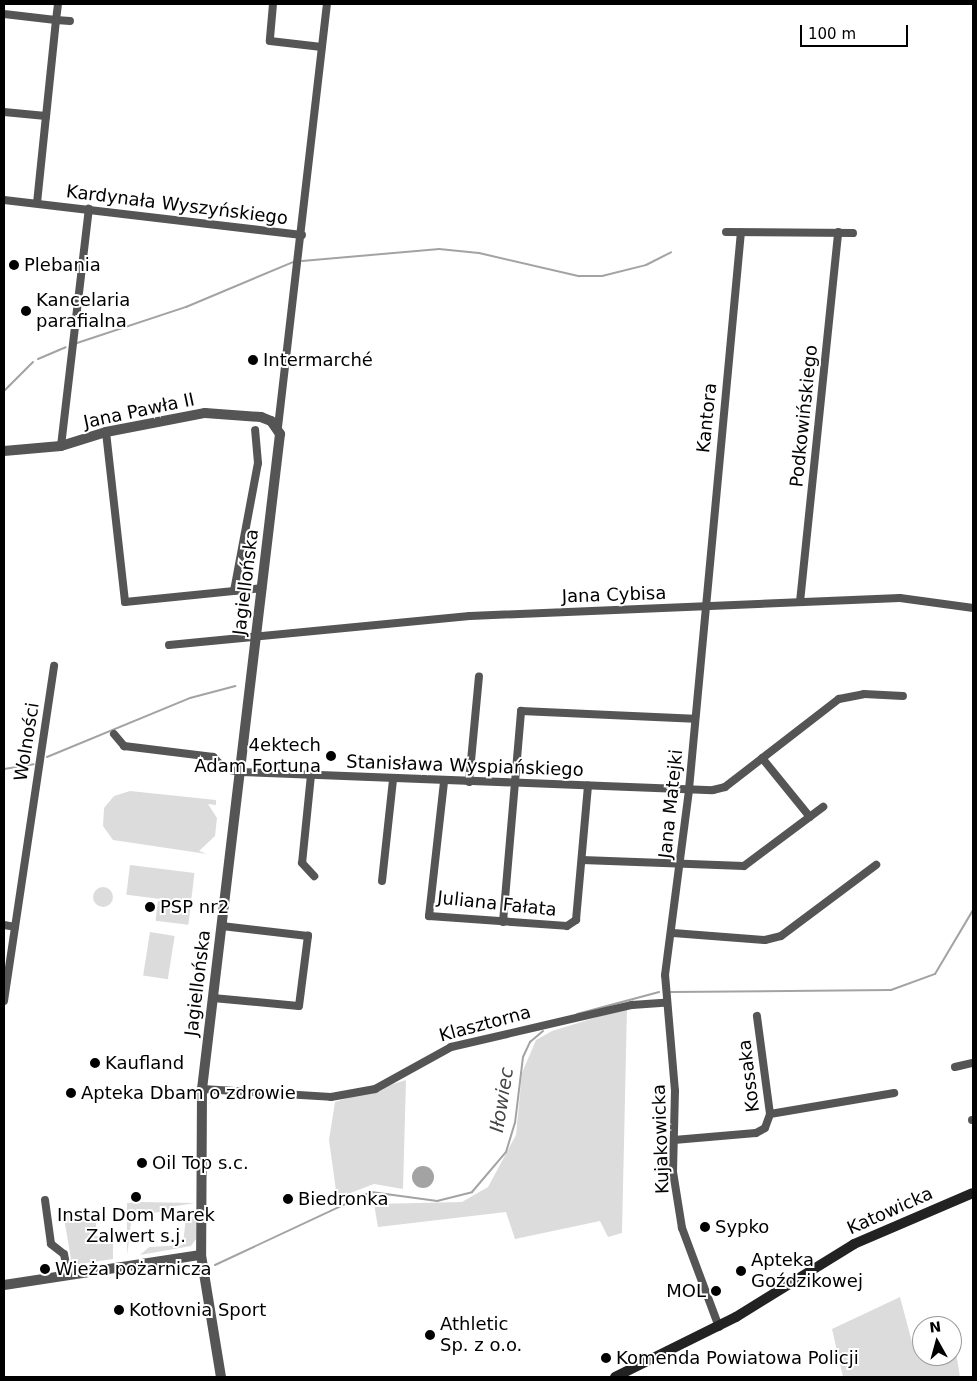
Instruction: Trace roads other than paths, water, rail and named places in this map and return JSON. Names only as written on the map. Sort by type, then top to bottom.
[{"type":"main road","name":"Katowicka","points":[[616,1377],[719,1327],[854,1244],[972,1194]]},
{"type":"street","points":[[37,203],[58,4]]},
{"type":"street","points":[[273,4],[270,41],[322,47]]},
{"type":"street","points":[[302,235],[327,4]]},
{"type":"street","points":[[4,14],[70,21]]},
{"type":"street","points":[[4,112],[46,116]]},
{"type":"street","name":"Kardynała Wyszyńskiego","points":[[4,200],[302,235],[278,427]]},
{"type":"street","points":[[61,446],[89,209]]},
{"type":"street","points":[[726,232],[854,232]]},
{"type":"street","name":"Kantora","points":[[703,607],[741,232]]},
{"type":"street","name":"Podkowińskiego","points":[[800,602],[838,232]]},
{"type":"street","name":"Jana Pawła II","points":[[4,451],[61,446],[106,432],[205,413],[261,417],[278,427]]},
{"type":"street","name":"Jagiellońska","points":[[221,1377],[201,1255],[202,1089],[262,588],[278,427]]},
{"type":"street","points":[[234,591],[258,463],[255,430]]},
{"type":"street","points":[[106,432],[125,602],[262,588]]},
{"type":"street","name":"Jana Cybisa","points":[[169,645],[470,616],[900,598],[973,608]]},
{"type":"street","name":"Jana Matejki","points":[[664,1003],[666,954],[673,933],[688,789],[703,607]]},
{"type":"street","name":"Wolności","points":[[4,1001],[54,666]]},
{"type":"street","points":[[469,782],[479,676]]},
{"type":"street","name":"Stanisława Wyspiańskiego","points":[[240,772],[444,782],[688,789],[725,787],[839,699],[864,694],[903,696]]},
{"type":"street","points":[[503,922],[521,711],[694,719]]},
{"type":"street","points":[[114,734],[124,746],[213,756],[225,769],[240,772]]},
{"type":"street","points":[[762,758],[810,817]]},
{"type":"street","points":[[311,775],[302,863],[314,876]]},
{"type":"street","points":[[382,881],[393,779]]},
{"type":"street","name":"Juliana Fałata","points":[[444,782],[429,916],[503,922],[574,924],[582,860]]},
{"type":"street","points":[[588,786],[582,860],[744,866],[823,807]]},
{"type":"street","points":[[673,933],[765,940],[781,936],[876,865]]},
{"type":"street","points":[[4,925],[15,927]]},
{"type":"street","points":[[213,998],[299,1006],[308,936],[222,926]]},
{"type":"street","name":"Klasztorna","points":[[202,1089],[331,1096],[375,1089],[451,1048],[632,1005],[664,1003]]},
{"type":"street","name":"Kujakowicka","points":[[664,1003],[675,1091],[673,1172],[685,1243],[719,1327]]},
{"type":"street","name":"Kossaka","points":[[674,1140],[756,1133],[764,1128],[770,1114],[757,1016]]},
{"type":"street","points":[[955,1067],[973,1063]]},
{"type":"street","points":[[770,1114],[894,1093]]},
{"type":"street","points":[[45,1200],[51,1244],[64,1254],[68,1275]]},
{"type":"street","points":[[4,1285],[201,1255]]},
{"type":"waterway","points":[[302,261],[439,249],[479,253],[579,276],[602,276],[646,265],[671,252]]},
{"type":"waterway","points":[[77,343],[186,307],[293,262]]},
{"type":"waterway","points":[[38,359],[66,347]]},
{"type":"waterway","points":[[4,391],[33,362]]},
{"type":"waterway","points":[[47,757],[190,698],[235,686]]},
{"type":"waterway","points":[[4,769],[34,764]]},
{"type":"waterway","name":"Iłowiec","points":[[671,992],[891,990],[935,974],[973,910]]},
{"type":"waterway","name":"Iłowiec","points":[[577,1014],[659,992]]},
{"type":"waterway","name":"Iłowiec","points":[[215,1265],[371,1192],[437,1201],[472,1192],[506,1152],[515,1123],[523,1057],[530,1042],[543,1031]]},
{"type":"place","name":"Plebania","points":[[14,265]]},
{"type":"place","name":"Kancelaria parafialna","points":[[26,311]]},
{"type":"place","name":"Intermarché","points":[[253,360]]},
{"type":"place","name":"4ektech Adam Fortuna","points":[[331,756]]},
{"type":"place","name":"PSP nr2","points":[[150,907]]},
{"type":"place","name":"Kaufland","points":[[95,1063]]},
{"type":"place","name":"Apteka Dbam o zdrowie","points":[[71,1093]]},
{"type":"place","name":"Oil Top s.c.","points":[[142,1163]]},
{"type":"place","name":"Instal Dom Marek Zalwert s.j.","points":[[136,1197]]},
{"type":"place","name":"Biedronka","points":[[288,1199]]},
{"type":"place","name":"Sypko","points":[[705,1227]]},
{"type":"place","name":"Wieża pożarnicza","points":[[45,1269]]},
{"type":"place","name":"Apteka Goździkowej","points":[[741,1271]]},
{"type":"place","name":"MOL","points":[[716,1291]]},
{"type":"place","name":"Kotłovnia Sport","points":[[119,1310]]},
{"type":"place","name":"Athletic Sp. z o.o.","points":[[430,1335]]},
{"type":"place","name":"Komenda Powiatowa Policji","points":[[606,1358]]}]
